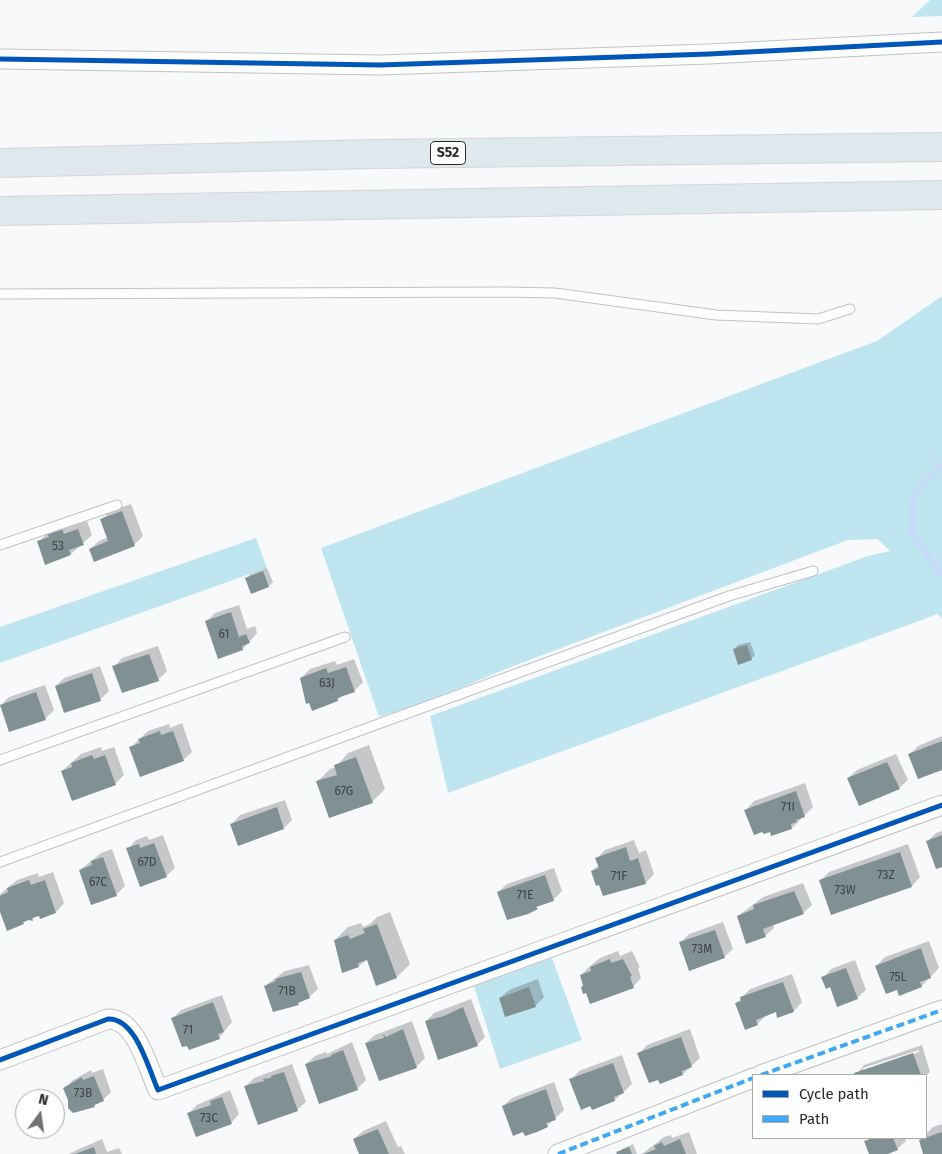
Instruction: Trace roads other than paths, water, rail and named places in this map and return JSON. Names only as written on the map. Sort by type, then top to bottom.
[{"type":"highway","name":"S52","points":[[0,163],[534,152],[942,147]]},
{"type":"highway","points":[[0,211],[942,195]]},
{"type":"street","points":[[0,59],[380,65],[709,54],[942,42]]},
{"type":"street","points":[[0,1060],[108,1019],[114,1019],[126,1024],[134,1034],[158,1090],[942,805]]},
{"type":"street","points":[[764,1074],[942,1010]]},
{"type":"street","points":[[558,1154],[752,1078]]},
{"type":"lane","points":[[0,294],[505,292],[555,293],[716,316],[818,319],[850,309]]},
{"type":"lane","points":[[0,545],[117,505]]},
{"type":"lane","points":[[0,862],[729,596],[813,571]]},
{"type":"lane","points":[[0,760],[346,638]]},
{"type":"waterway","points":[[942,464],[916,491],[913,500],[912,534],[942,575]]}]
